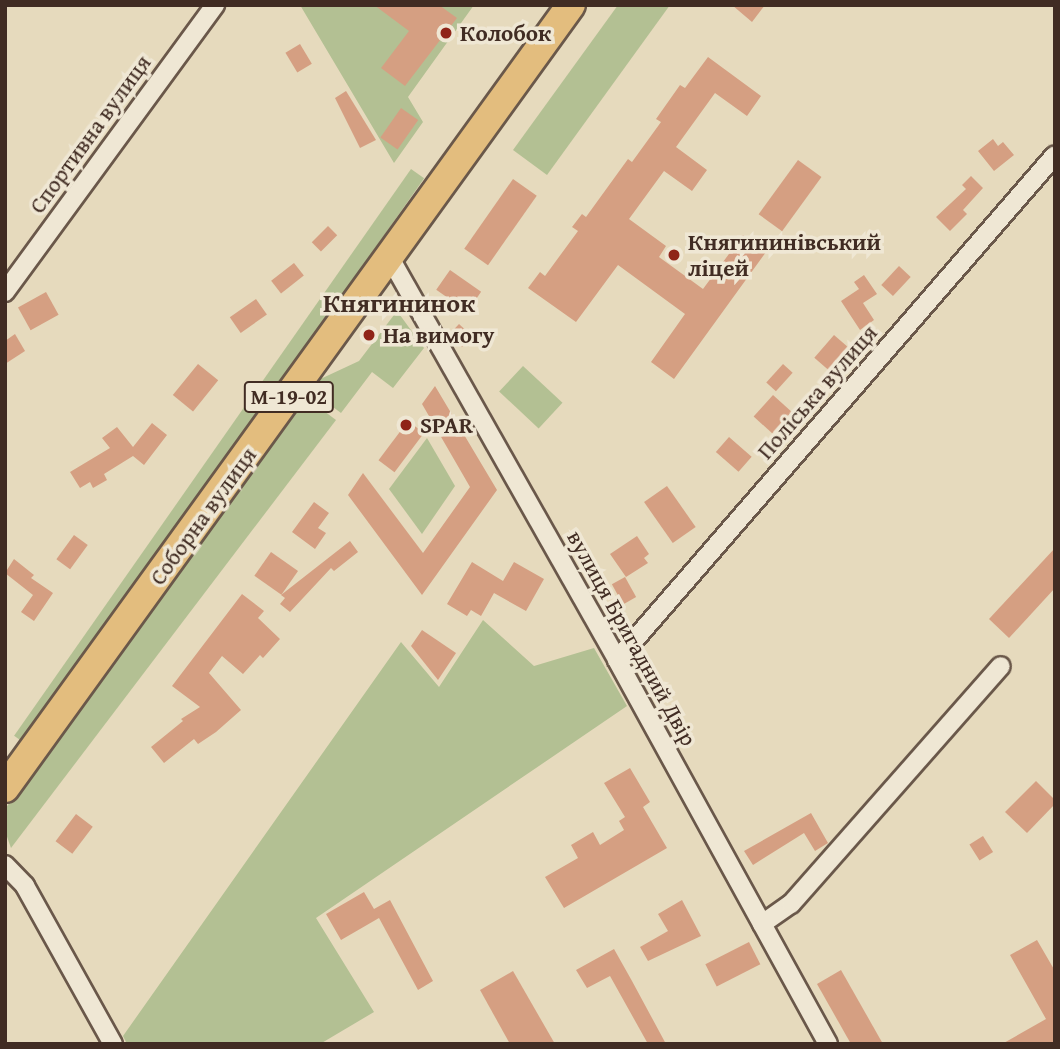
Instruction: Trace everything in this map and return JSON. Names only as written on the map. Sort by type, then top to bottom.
[{"type":"main road","name":"Соборна вулиця","points":[[5,788],[571,5]]},
{"type":"street","name":"Спортивна вулиця","points":[[5,292],[215,5]]},
{"type":"street","name":"Поліська вулиця","points":[[617,660],[1055,155]]},
{"type":"street","name":"вулиця Бригадний Двір","points":[[390,258],[617,660],[828,1044]]},
{"type":"street","points":[[762,924],[791,904],[1001,666]]},
{"type":"street","points":[[5,865],[25,886],[113,1044]]},
{"type":"green space","points":[[300,5],[474,5],[408,97],[423,122],[394,163]]},
{"type":"green space","points":[[618,5],[670,5],[547,175],[513,150]]},
{"type":"green space","points":[[411,169],[424,178],[27,745],[14,736]]},
{"type":"green space","points":[[397,311],[424,348],[393,388],[372,372],[341,413],[309,389],[314,382],[359,361]]},
{"type":"green space","points":[[523,366],[562,403],[539,428],[499,392]]},
{"type":"green space","points":[[304,396],[336,420],[11,848],[5,831],[5,809]]},
{"type":"green space","points":[[427,438],[455,486],[422,534],[389,489]]},
{"type":"green space","points":[[483,620],[534,666],[594,648],[627,706],[316,918],[374,1012],[320,1044],[127,1044],[123,1036],[401,642],[439,687]]},
{"type":"building","points":[[374,5],[439,5],[457,18],[405,86],[381,68],[409,31]]},
{"type":"building","points":[[732,5],[765,5],[752,22]]},
{"type":"building","points":[[300,44],[312,64],[297,72],[285,53]]},
{"type":"building","points":[[708,57],[761,96],[747,116],[715,93],[676,147],[707,170],[692,191],[664,171],[629,219],[666,246],[659,257],[703,289],[743,235],[766,252],[674,379],[651,362],[685,314],[618,265],[576,322],[528,288],[540,272],[545,276],[578,231],[572,227],[582,214],[586,217],[628,159],[632,162],[661,122],[656,119],[680,85],[685,88]]},
{"type":"building","points":[[346,91],[376,140],[360,148],[335,98]]},
{"type":"building","points":[[401,108],[418,120],[398,150],[380,137]]},
{"type":"building","points":[[993,139],[998,146],[1003,142],[1014,155],[994,171],[978,151]]},
{"type":"building","points":[[798,160],[821,177],[782,231],[759,214]]},
{"type":"building","points":[[971,176],[983,188],[963,210],[967,214],[950,231],[936,217],[966,189],[962,185]]},
{"type":"building","points":[[513,179],[537,196],[488,265],[464,249]]},
{"type":"building","points":[[328,226],[337,235],[321,251],[312,242]]},
{"type":"building","points":[[294,263],[304,276],[281,293],[271,281]]},
{"type":"building","points":[[899,266],[911,277],[893,296],[881,285]]},
{"type":"building","points":[[450,270],[481,292],[467,311],[436,290]]},
{"type":"building","points":[[864,275],[877,294],[863,303],[874,320],[860,330],[841,301],[859,289],[854,282]]},
{"type":"building","points":[[46,292],[59,315],[31,330],[18,308]]},
{"type":"building","points":[[256,299],[267,315],[241,333],[230,317]]},
{"type":"building","points":[[459,324],[472,336],[462,347],[449,335]]},
{"type":"building","points":[[15,334],[25,351],[5,364],[5,341]]},
{"type":"building","points":[[834,335],[848,347],[828,369],[814,358]]},
{"type":"building","points":[[198,364],[218,380],[193,411],[173,395]]},
{"type":"building","points":[[783,364],[793,373],[776,391],[766,383]]},
{"type":"building","points":[[435,386],[497,490],[422,595],[348,495],[363,473],[423,553],[470,487],[422,404]]},
{"type":"building","points":[[773,395],[792,412],[772,433],[754,417]]},
{"type":"building","points":[[408,421],[424,433],[394,472],[379,460]]},
{"type":"building","points":[[152,423],[167,435],[144,465],[133,456],[104,474],[107,480],[93,488],[90,482],[80,488],[70,472],[110,448],[102,438],[117,427],[133,447]]},
{"type":"building","points":[[729,437],[752,457],[739,472],[716,452]]},
{"type":"building","points":[[667,486],[696,527],[673,543],[644,502]]},
{"type":"building","points":[[314,502],[329,513],[318,528],[326,533],[315,549],[292,532]]},
{"type":"building","points":[[74,535],[88,545],[70,569],[56,559]]},
{"type":"building","points":[[637,536],[649,554],[644,558],[648,563],[626,577],[610,554]]},
{"type":"building","points":[[350,541],[358,552],[334,571],[331,568],[290,612],[280,604],[285,598],[281,595]]},
{"type":"building","points":[[1055,548],[1055,588],[1009,638],[989,619]]},
{"type":"building","points":[[271,552],[298,571],[281,595],[254,576]]},
{"type":"building","points":[[14,559],[34,575],[31,578],[53,593],[34,621],[21,612],[33,595],[5,573]]},
{"type":"building","points":[[472,562],[503,581],[514,562],[544,579],[526,611],[494,593],[481,616],[471,610],[467,616],[447,604]]},
{"type":"building","points":[[625,577],[636,597],[623,604],[612,584]]},
{"type":"building","points":[[242,594],[264,611],[258,618],[280,639],[263,658],[260,655],[243,674],[222,656],[209,673],[241,710],[216,732],[198,744],[194,739],[164,763],[151,747],[183,721],[181,719],[200,707],[172,686]]},
{"type":"building","points":[[422,630],[456,653],[438,680],[411,646]]},
{"type":"building","points":[[630,768],[650,802],[643,807],[667,848],[564,908],[545,877],[578,858],[571,845],[593,832],[600,845],[624,830],[619,821],[625,817],[604,783]]},
{"type":"building","points":[[1036,781],[1055,800],[1055,804],[1027,833],[1005,812]]},
{"type":"building","points":[[811,813],[828,843],[815,851],[804,833],[753,865],[744,851]]},
{"type":"building","points":[[76,814],[93,827],[72,854],[56,841]]},
{"type":"building","points":[[983,836],[993,852],[979,861],[969,844]]},
{"type":"building","points":[[364,892],[374,909],[390,900],[433,981],[418,990],[379,918],[341,940],[326,914]]},
{"type":"building","points":[[682,900],[701,936],[648,961],[640,947],[668,931],[658,914]]},
{"type":"building","points":[[1037,940],[1055,971],[1055,1044],[1002,1044],[1046,1019],[1010,955]]},
{"type":"building","points":[[749,942],[760,964],[717,987],[705,964]]},
{"type":"building","points":[[614,949],[666,1044],[648,1044],[610,976],[587,988],[576,970]]},
{"type":"building","points":[[841,970],[883,1044],[851,1044],[817,984]]},
{"type":"building","points":[[513,971],[555,1044],[510,1044],[480,990]]},
{"type":"place","name":"Колобок","points":[[446,33]]},
{"type":"place","name":"Княгининівський ліцей","points":[[674,255]]},
{"type":"place","name":"На вимогу","points":[[369,335]]},
{"type":"place","name":"SPAR","points":[[406,425]]},
{"type":"district","name":"Княгининок","points":[[399,303]]}]
